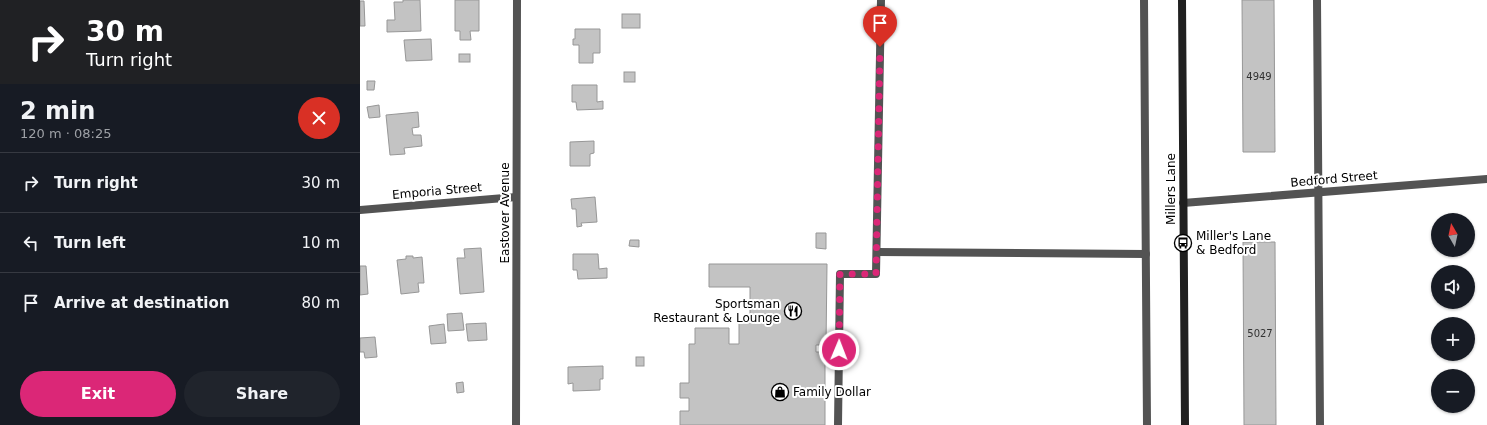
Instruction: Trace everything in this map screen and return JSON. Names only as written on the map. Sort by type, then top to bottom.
[{"type":"street","name":"Eastover Avenue","points":[[516,425],[517,0]]},
{"type":"street","points":[[838,425],[840,274],[876,274],[881,0]]},
{"type":"street","points":[[1144,0],[1147,425]]},
{"type":"street","name":"Millers Lane","points":[[1182,0],[1185,425]]},
{"type":"street","points":[[1317,0],[1317,193],[1320,425]]},
{"type":"street","name":"Bedford Street","points":[[1183,203],[1487,179]]},
{"type":"street","name":"Emporia Street","points":[[360,210],[516,197]]},
{"type":"street","points":[[877,252],[1146,254]]},
{"type":"building","points":[[403,0],[420,0],[421,31],[387,32],[387,20],[395,20],[394,2],[403,2]]},
{"type":"building","points":[[455,0],[479,0],[479,31],[470,31],[471,40],[460,40],[460,31],[455,31]]},
{"type":"building","points":[[1242,0],[1274,0],[1275,152],[1243,152]]},
{"type":"building","points":[[360,1],[364,1],[365,26],[360,26]]},
{"type":"building","points":[[622,14],[640,14],[640,28],[622,28]]},
{"type":"building","points":[[575,29],[600,29],[600,53],[593,53],[593,63],[579,63],[579,45],[573,45],[573,39],[575,39]]},
{"type":"building","points":[[431,39],[432,60],[406,61],[404,40]]},
{"type":"building","points":[[459,54],[470,54],[470,62],[459,62]]},
{"type":"building","points":[[624,72],[635,72],[635,82],[624,82]]},
{"type":"building","points":[[367,81],[375,81],[374,90],[367,90]]},
{"type":"building","points":[[572,85],[597,85],[597,102],[603,101],[603,109],[577,110],[576,102],[572,102]]},
{"type":"building","points":[[379,105],[380,117],[369,118],[367,107]]},
{"type":"building","points":[[418,112],[419,127],[412,128],[413,135],[421,135],[422,146],[404,148],[405,154],[390,155],[386,115]]},
{"type":"building","points":[[594,141],[594,153],[590,154],[590,166],[570,166],[570,142]]},
{"type":"building","points":[[595,197],[597,222],[581,223],[582,226],[577,227],[576,209],[572,209],[571,199]]},
{"type":"building","points":[[816,233],[826,233],[826,249],[816,248]]},
{"type":"building","points":[[630,240],[639,240],[639,247],[629,246]]},
{"type":"building","points":[[1243,242],[1275,242],[1276,425],[1244,425]]},
{"type":"building","points":[[481,248],[484,292],[460,294],[457,258],[465,258],[464,249]]},
{"type":"building","points":[[573,254],[598,254],[599,269],[607,268],[607,278],[578,279],[577,270],[573,270]]},
{"type":"building","points":[[406,256],[413,256],[413,258],[422,257],[424,283],[418,283],[419,292],[401,294],[397,260],[406,259]]},
{"type":"building","points":[[709,264],[827,264],[826,345],[816,345],[816,352],[825,352],[825,425],[680,425],[680,411],[689,411],[689,398],[680,398],[680,383],[689,383],[689,344],[695,344],[695,328],[729,328],[729,344],[739,344],[739,320],[750,320],[750,287],[709,287]]},
{"type":"building","points":[[360,266],[366,266],[368,294],[360,295]]},
{"type":"building","points":[[462,313],[464,330],[448,331],[447,314]]},
{"type":"building","points":[[486,323],[487,340],[468,341],[466,324]]},
{"type":"building","points":[[444,324],[446,343],[431,344],[429,326]]},
{"type":"building","points":[[375,337],[377,357],[365,358],[364,352],[360,352],[360,338]]},
{"type":"building","points":[[636,357],[644,357],[644,366],[636,366]]},
{"type":"building","points":[[603,366],[603,379],[600,379],[600,390],[573,391],[573,383],[568,384],[568,367]]},
{"type":"building","points":[[463,382],[464,392],[457,393],[456,383]]},
{"type":"place","name":"Miller's Lane & Bedford","points":[[1183,243]]},
{"type":"place","name":"Sportsman Restaurant & Lounge","points":[[793,311]]},
{"type":"place","name":"Family Dollar","points":[[780,392]]},
{"type":"route","points":[[839,350],[840,274],[876,274],[880,47]]}]
